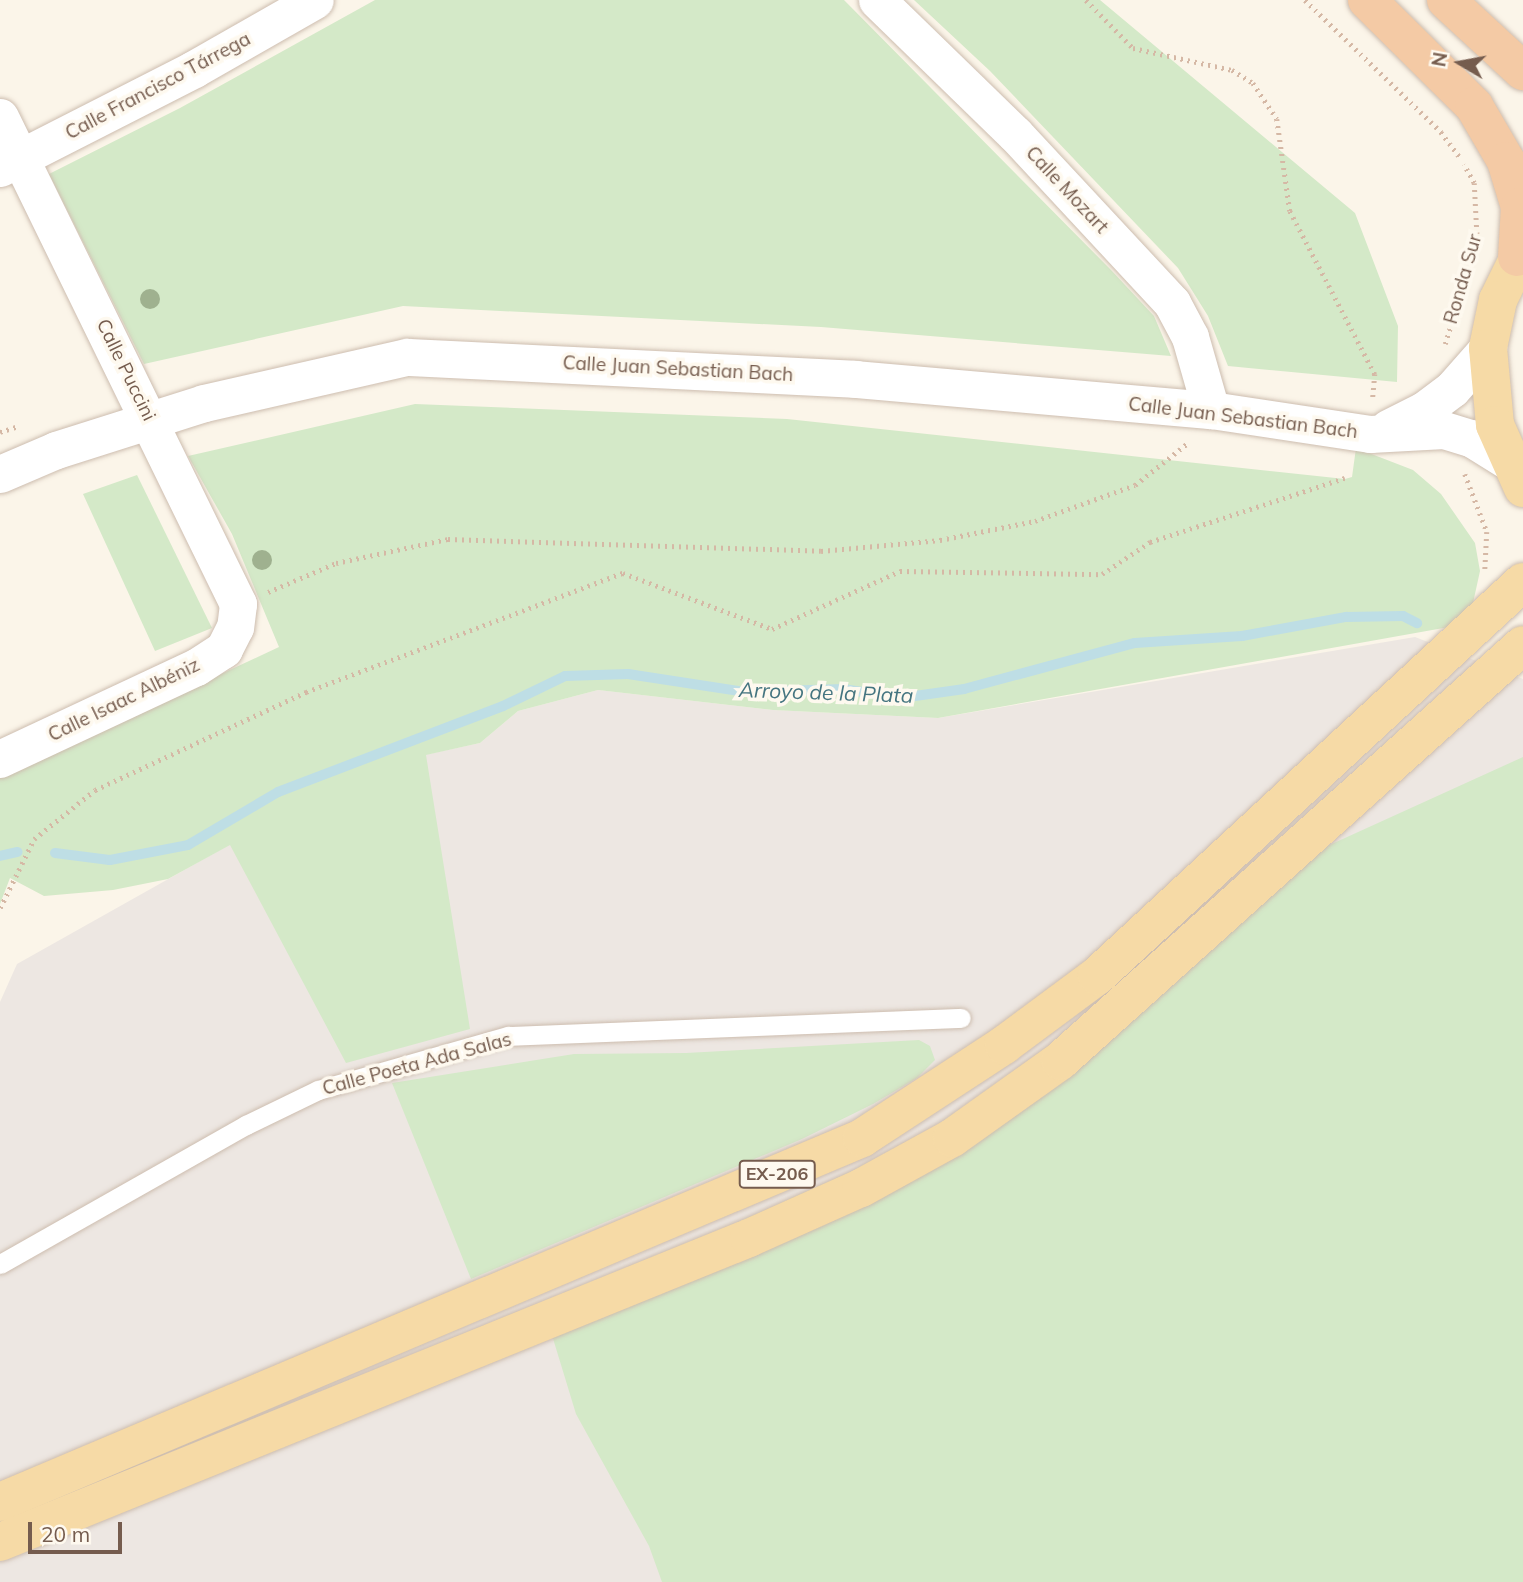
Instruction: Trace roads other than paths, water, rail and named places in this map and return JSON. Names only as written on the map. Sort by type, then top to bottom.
[{"type":"highway","points":[[1367,0],[1474,106],[1506,161],[1520,207],[1520,253]]},
{"type":"highway","points":[[1446,0],[1523,71]]},
{"type":"main road","points":[[1516,475],[1492,412],[1488,348],[1498,300],[1520,253]]},
{"type":"main road","name":"EX-206","points":[[0,1502],[862,1138],[1004,1045],[1097,976],[1507,584]]},
{"type":"main road","points":[[0,1542],[748,1238],[861,1188],[952,1138],[1060,1061],[1523,645]]},
{"type":"street","name":"Calle Francisco Tárrega","points":[[10,164],[315,0]]},
{"type":"street","name":"Calle Mozart","points":[[877,0],[1014,134],[1172,303],[1190,337],[1210,410]]},
{"type":"street","name":"Calle Puccini","points":[[0,117],[10,164],[150,420],[237,615]]},
{"type":"street","name":"Calle Juan Sebastian Bach","points":[[1375,414],[1401,425],[1452,389],[1488,348]]},
{"type":"street","name":"Calle Juan Sebastian Bach","points":[[0,474],[204,403],[407,357],[855,379],[1210,410],[1375,414],[1471,438],[1516,475]]},
{"type":"street","name":"Calle Isaac Albéniz","points":[[0,758],[196,667],[224,649],[237,615]]},
{"type":"lane","name":"Calle Poeta Ada Salas","points":[[0,1264],[246,1125],[318,1090],[509,1036],[961,1018]]},
{"type":"waterway","name":"Arroyo de la Plata","points":[[55,853],[110,860],[188,845],[278,792],[503,706],[565,676],[628,674],[745,692],[843,689],[901,698],[964,689],[1135,643],[1242,636],[1346,617],[1403,616],[1417,623]]},
{"type":"waterway","name":"Arroyo de la Plata","points":[[0,856],[18,852]]}]
